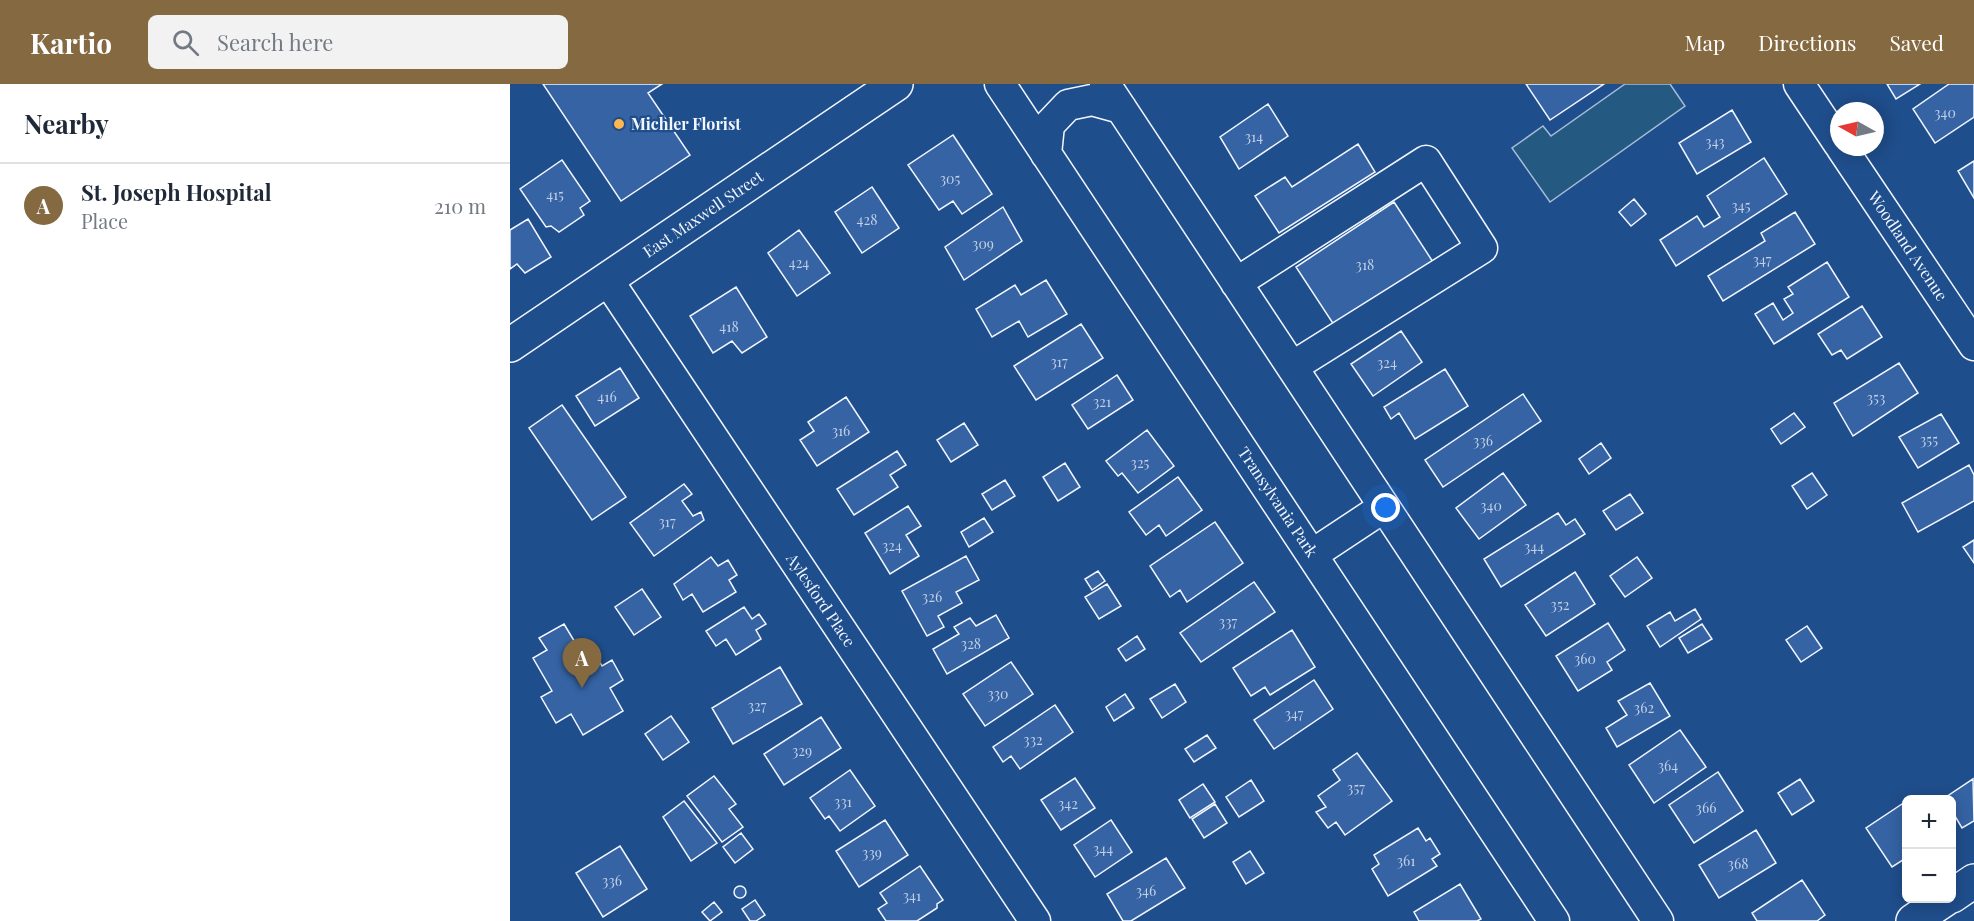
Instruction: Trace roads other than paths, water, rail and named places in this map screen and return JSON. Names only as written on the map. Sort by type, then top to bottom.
[{"type":"main road","name":"East Maxwell Street","points":[[510,345],[896,84]]},
{"type":"main road","points":[[1956,893],[1974,881]]},
{"type":"main road","points":[[1913,921],[1940,903]]},
{"type":"street","name":"Transylvania Park","points":[[1000,84],[1554,921]]},
{"type":"street","name":"Woodland Avenue","points":[[1799,84],[1830,130]]},
{"type":"street","points":[[1046,154],[1049,125],[1068,105],[1113,96],[1658,921]]},
{"type":"street","name":"Woodland Avenue","points":[[1847,156],[1974,345]]},
{"type":"street","points":[[1236,283],[1426,161],[1482,248],[1292,368]]},
{"type":"street","name":"Aylesford Place","points":[[607,279],[1035,921]]},
{"type":"street","points":[[1313,554],[1384,507]]},
{"type":"place","name":"Michler Florist","points":[[619,124]]},
{"type":"place","name":"St. Joseph Hospital","points":[[582,688]]}]
